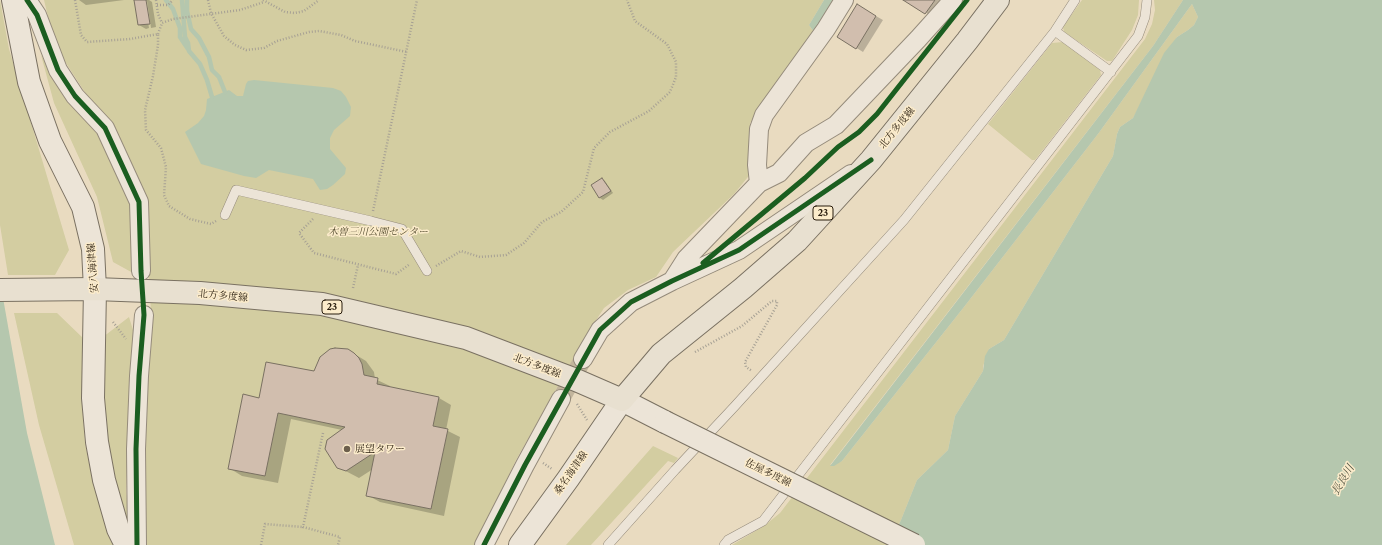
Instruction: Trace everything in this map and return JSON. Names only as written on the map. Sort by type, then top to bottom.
[{"type":"main road","name":"安八海津線","points":[[13,0],[28,82],[50,141],[83,207],[93,249],[93,398],[97,442],[104,480],[118,529],[126,545]]},
{"type":"main road","name":"北方多度線","points":[[0,290],[94,290],[200,293],[322,304],[466,338],[576,380],[622,400],[661,354],[743,288],[797,241],[871,160],[967,41],[998,0]]},
{"type":"main road","name":"佐屋多度線","points":[[622,400],[914,545]]},
{"type":"main road","name":"桑名海津線","points":[[520,545],[568,479],[622,400]]},
{"type":"street","points":[[27,0],[37,15],[58,70],[75,96],[105,128],[139,202],[141,271]]},
{"type":"street","points":[[759,183],[757,165],[759,129],[764,115],[826,29],[844,0]]},
{"type":"street","points":[[672,281],[686,259],[759,183],[779,173],[806,144],[836,125],[953,0]]},
{"type":"street","points":[[583,359],[600,330],[631,302],[738,250],[871,160]]},
{"type":"street","points":[[137,545],[136,449],[139,376],[144,315]]},
{"type":"street","points":[[484,545],[530,455],[568,399]]},
{"type":"lane","points":[[608,545],[904,220],[1055,31],[1076,0]]},
{"type":"lane","points":[[724,545],[728,540],[763,521],[1138,36],[1145,17],[1147,0]]},
{"type":"lane","points":[[1055,31],[1111,72]]},
{"type":"lane","points":[[225,215],[236,190],[402,229],[427,271]]},
{"type":"path","points":[[75,0],[81,35],[87,42],[130,39],[158,34]]},
{"type":"path","points":[[156,0],[158,14],[162,23],[158,34],[158,45],[153,76],[145,110],[146,130],[162,148],[166,166],[164,195],[169,206],[190,219],[211,224],[225,215]]},
{"type":"path","points":[[157,5],[168,4],[173,0]]},
{"type":"path","points":[[208,0],[211,13],[224,36],[235,45],[246,50],[264,48],[277,41],[318,31],[341,35],[355,41],[406,52]]},
{"type":"path","points":[[162,23],[174,19],[240,10],[263,1],[285,12],[295,13],[304,11],[319,0]]},
{"type":"path","points":[[371,221],[417,0]]},
{"type":"path","points":[[427,271],[461,251],[480,258],[506,255],[524,243],[542,222],[561,212],[582,192],[594,148],[610,132],[649,111],[670,92],[676,77],[676,62],[667,44],[635,21],[627,0]]},
{"type":"path","points":[[322,210],[299,233],[314,253],[396,274],[418,257]]},
{"type":"path","points":[[353,288],[358,265]]},
{"type":"path","points":[[691,354],[742,326],[772,301],[777,301],[777,305],[746,362],[746,367],[760,378]]},
{"type":"path","points":[[115,325],[129,343]]},
{"type":"path","points":[[568,399],[588,420]]},
{"type":"path","points":[[303,527],[324,433]]},
{"type":"path","points":[[530,455],[568,479]]},
{"type":"path","points":[[261,545],[265,524],[303,527],[340,537],[338,545]]},
{"type":"green space","points":[[0,0],[9,49],[69,250],[55,275],[8,275],[0,225]]},
{"type":"green space","name":"木曽三川公園センター","points":[[44,0],[824,0],[809,25],[814,32],[750,123],[755,158],[752,172],[734,194],[673,252],[656,277],[628,290],[604,308],[589,331],[516,460],[476,545],[145,545],[140,465],[152,331],[145,203],[130,159],[111,123],[86,94],[55,46]]},
{"type":"green space","points":[[1082,0],[1139,0],[1138,15],[1132,30],[1112,61],[1107,61],[1064,32],[1063,27]]},
{"type":"green space","points":[[1154,0],[1183,0],[1153,46],[830,465],[842,461],[964,307],[1098,134],[1192,4],[1198,17],[1194,25],[1177,37],[1133,118],[1120,127],[1117,134],[1113,156],[1004,340],[989,349],[983,366],[983,371],[955,416],[948,450],[917,480],[889,545],[732,545],[764,526],[780,513],[1145,39],[1152,24],[1155,10]]},
{"type":"green space","points":[[1063,42],[1100,70],[1101,75],[1035,160],[1032,160],[988,124],[1052,43]]},
{"type":"green space","points":[[41,55],[49,70],[98,128],[132,202],[133,273],[113,262],[97,197],[54,103]]},
{"type":"green space","points":[[14,313],[57,313],[84,339],[82,401],[85,443],[94,488],[114,545],[74,545],[39,425]]},
{"type":"green space","points":[[129,317],[133,330],[126,491],[130,534],[105,445],[103,398],[103,337]]},
{"type":"green space","points":[[653,446],[678,458],[674,463],[668,461],[591,545],[566,545]]},
{"type":"water","points":[[824,0],[835,0],[814,32],[809,25]]},
{"type":"water","name":"長良川","points":[[1183,0],[1382,0],[1382,545],[889,545],[917,480],[948,450],[955,416],[983,371],[985,356],[989,349],[1004,340],[1113,156],[1117,134],[1120,127],[1133,118],[1164,53],[1177,37],[1194,25],[1198,17],[1192,4],[1098,134],[964,307],[842,461],[834,466],[830,466],[1153,46]]},
{"type":"water","points":[[254,80],[333,88],[341,91],[346,97],[351,107],[350,116],[334,130],[330,138],[330,149],[346,168],[345,174],[333,185],[327,189],[320,190],[313,179],[269,170],[256,178],[201,164],[185,132],[198,123],[204,116],[207,99],[229,90],[237,96],[243,96],[248,81]]},
{"type":"water","points":[[0,281],[27,433],[55,545],[0,545]]},
{"type":"building","points":[[134,0],[146,0],[150,24],[138,25]]},
{"type":"building","points":[[903,0],[935,0],[925,14]]},
{"type":"building","points":[[857,4],[876,16],[856,49],[837,37]]},
{"type":"building","points":[[602,178],[611,191],[599,198],[591,185]]},
{"type":"building","points":[[330,349],[348,349],[354,353],[362,364],[364,375],[378,378],[377,384],[439,397],[433,426],[448,429],[431,509],[366,496],[375,452],[346,471],[337,468],[325,449],[327,440],[345,427],[278,413],[265,476],[228,469],[243,394],[259,398],[266,362],[314,371],[320,357]]},
{"type":"waterway","points":[[166,0],[173,9],[180,28],[180,37],[188,49]]},
{"type":"waterway","points":[[182,0],[185,37],[188,43],[189,51],[200,64],[212,97]]},
{"type":"waterway","points":[[187,0],[187,11],[191,29],[199,38],[209,57],[212,70],[219,77],[225,92]]},
{"type":"tunnel","points":[[561,399],[583,359]]},
{"type":"cycle path","points":[[27,0],[37,15],[58,70],[75,96],[105,128],[139,202],[144,315],[139,376],[136,449],[137,545]]},
{"type":"cycle path","points":[[703,263],[805,178],[838,147],[859,132],[877,114],[967,0]]},
{"type":"cycle path","points":[[484,545],[525,465],[600,330],[631,302],[739,250],[871,160]]},
{"type":"place","name":"展望タワー","points":[[347,449]]}]
